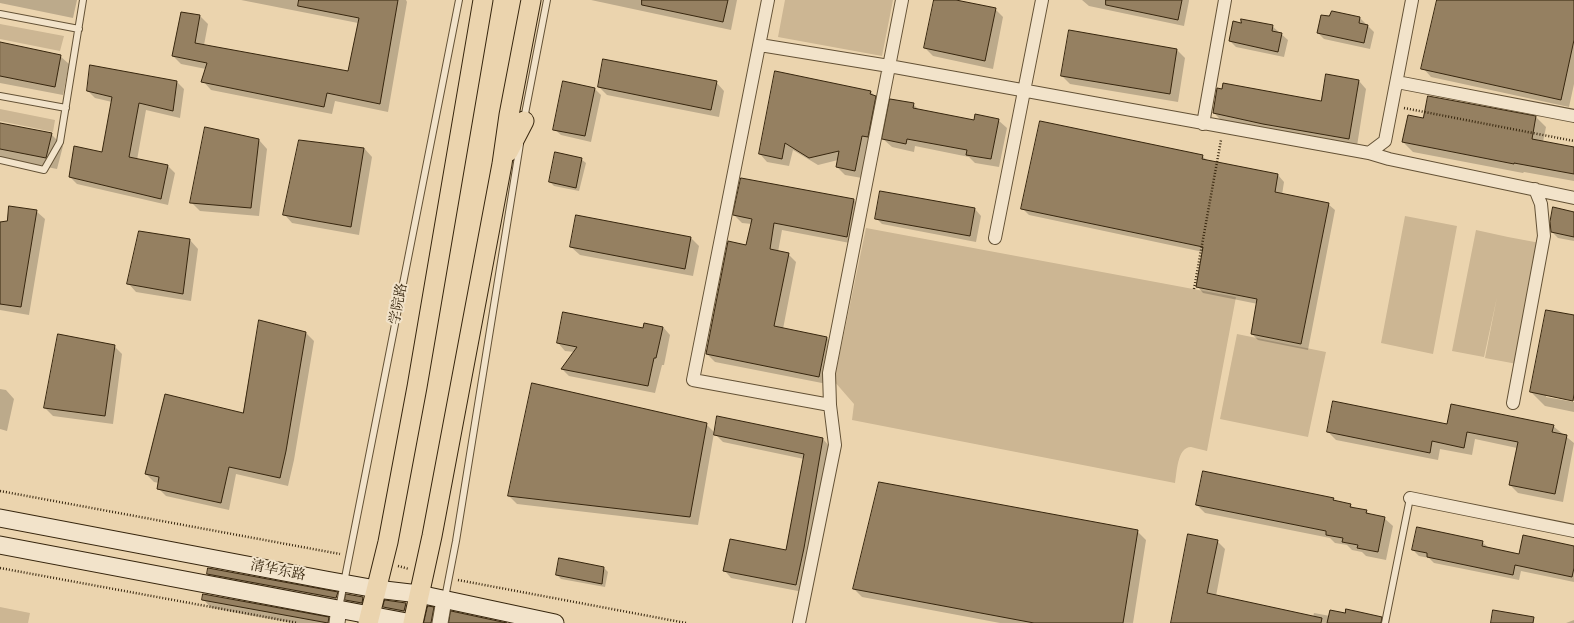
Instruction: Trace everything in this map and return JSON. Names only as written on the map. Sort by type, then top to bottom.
[{"type":"main road","points":[[472,0],[479,21]]},
{"type":"main road","points":[[369,619],[388,542],[417,387],[483,0]]},
{"type":"main road","points":[[412,623],[432,536],[502,164],[509,115],[531,0]]},
{"type":"main road","points":[[502,164],[524,121]]},
{"type":"main road","name":"清华东路","points":[[0,518],[376,589],[419,594],[555,623]]},
{"type":"main road","name":"清华东路","points":[[0,545],[338,616],[412,623]]},
{"type":"street","points":[[768,0],[693,380],[830,405]]},
{"type":"street","points":[[799,623],[835,446],[830,405],[829,373],[902,0]]},
{"type":"street","points":[[995,238],[1042,0]]},
{"type":"street","points":[[1203,124],[1225,0]]},
{"type":"street","points":[[1369,153],[1385,141],[1412,0]]},
{"type":"street","points":[[760,45],[889,66],[1369,153],[1389,159],[1574,198]]},
{"type":"street","points":[[1396,82],[1574,116]]},
{"type":"street","points":[[1513,403],[1544,236],[1541,204],[1535,189]]},
{"type":"street","points":[[1410,498],[1574,532]]},
{"type":"street","points":[[440,623],[444,600]]},
{"type":"lane","points":[[0,160],[44,170],[60,142],[83,0]]},
{"type":"lane","name":"学院路","points":[[338,616],[459,0]]},
{"type":"lane","points":[[444,600],[456,541],[524,121],[547,0]]},
{"type":"lane","points":[[0,14],[79,29]]},
{"type":"lane","points":[[0,96],[66,108]]},
{"type":"lane","points":[[1385,623],[1410,498]]},
{"type":"path","points":[[1392,106],[1574,141]]},
{"type":"path","points":[[1194,289],[1224,127]]},
{"type":"path","points":[[0,568],[298,623]]},
{"type":"shaded area","points":[[785,0],[893,0],[882,56],[778,37]]},
{"type":"shaded area","points":[[0,24],[64,36],[60,51],[0,39]]},
{"type":"shaded area","points":[[0,109],[55,120],[53,132],[0,121]]},
{"type":"shaded area","points":[[1405,216],[1457,226],[1433,354],[1381,343]]},
{"type":"shaded area","points":[[866,228],[1236,297],[1207,451],[1191,447],[1186,448],[1183,451],[1178,461],[1175,483],[852,420],[854,404],[834,381]]},
{"type":"shaded area","points":[[1476,230],[1540,243],[1517,364],[1485,358],[1497,297],[1484,357],[1452,351]]},
{"type":"shaded area","points":[[1237,334],[1326,352],[1308,437],[1220,419]]},
{"type":"shaded area","points":[[0,607],[30,613],[28,623],[0,623]]},
{"type":"building","points":[[299,0],[398,0],[380,104],[327,93],[324,107],[201,82],[207,63],[172,56],[181,12],[200,15],[195,43],[348,71],[359,18],[298,6]]},
{"type":"building","points":[[642,0],[728,0],[723,22],[642,5]]},
{"type":"building","points":[[934,0],[956,0],[996,8],[985,61],[924,48]]},
{"type":"building","points":[[1106,0],[1182,0],[1178,20],[1106,5]]},
{"type":"building","points":[[1437,0],[1574,0],[1574,40],[1561,100],[1421,69]]},
{"type":"building","points":[[1332,11],[1360,17],[1359,23],[1368,25],[1364,43],[1317,33],[1321,15],[1329,16]]},
{"type":"building","points":[[1241,19],[1273,25],[1272,31],[1282,33],[1278,52],[1229,41],[1233,21],[1241,23]]},
{"type":"building","points":[[1069,30],[1177,49],[1170,94],[1061,76]]},
{"type":"building","points":[[0,42],[61,55],[55,87],[0,76]]},
{"type":"building","points":[[603,59],[717,81],[711,110],[598,87]]},
{"type":"building","points":[[90,65],[177,81],[173,111],[139,103],[129,157],[168,165],[161,199],[69,177],[74,146],[102,152],[112,97],[87,91]]},
{"type":"building","points":[[775,71],[871,91],[870,94],[876,96],[868,137],[862,136],[855,171],[836,167],[839,151],[809,158],[785,143],[782,159],[759,154]]},
{"type":"building","points":[[1326,74],[1359,80],[1349,139],[1263,124],[1213,113],[1217,88],[1222,89],[1223,83],[1321,101]]},
{"type":"building","points":[[563,81],[595,88],[585,136],[553,130]]},
{"type":"building","points":[[1428,96],[1536,116],[1532,139],[1574,147],[1574,174],[1402,142],[1408,115],[1423,118]]},
{"type":"building","points":[[890,99],[914,103],[913,108],[974,120],[975,114],[999,119],[991,159],[966,155],[967,150],[907,139],[906,144],[882,139]]},
{"type":"building","points":[[1040,121],[1203,155],[1202,159],[1278,174],[1275,192],[1329,203],[1301,344],[1251,334],[1257,299],[1196,287],[1203,247],[1021,209]]},
{"type":"building","points":[[0,123],[52,133],[46,158],[0,149]]},
{"type":"building","points":[[205,127],[259,139],[251,208],[190,203]]},
{"type":"building","points":[[299,140],[364,148],[351,227],[283,215]]},
{"type":"building","points":[[555,152],[582,158],[576,188],[549,182]]},
{"type":"building","points":[[741,178],[854,199],[847,237],[774,223],[770,249],[789,253],[774,326],[827,337],[819,377],[706,354],[728,241],[746,245],[752,219],[733,215]]},
{"type":"building","points":[[880,191],[975,208],[970,236],[875,219]]},
{"type":"building","points":[[9,206],[37,210],[21,307],[0,304],[0,222],[7,221]]},
{"type":"building","points":[[1553,207],[1574,212],[1574,237],[1551,232],[1550,222]]},
{"type":"building","points":[[576,215],[691,237],[685,269],[570,247]]},
{"type":"building","points":[[139,231],[190,239],[183,294],[127,284]]},
{"type":"building","points":[[1546,310],[1574,315],[1573,401],[1530,392]]},
{"type":"building","points":[[563,312],[643,328],[644,323],[663,327],[648,386],[561,369],[577,347],[557,343]]},
{"type":"building","points":[[259,320],[306,332],[280,478],[229,467],[221,503],[157,489],[159,477],[145,474],[165,394],[243,413]]},
{"type":"building","points":[[58,334],[115,345],[105,416],[44,408]]},
{"type":"building","points":[[532,383],[707,423],[690,517],[508,496]]},
{"type":"building","points":[[1333,401],[1447,424],[1451,404],[1554,425],[1552,432],[1567,435],[1555,494],[1509,485],[1518,442],[1467,432],[1464,448],[1432,441],[1430,453],[1327,432]]},
{"type":"building","points":[[717,416],[823,438],[796,585],[723,571],[730,539],[786,550],[804,454],[714,435]]},
{"type":"building","points":[[1203,471],[1334,498],[1333,500],[1351,504],[1350,507],[1367,510],[1366,513],[1385,517],[1378,552],[1357,548],[1358,545],[1342,542],[1343,538],[1326,535],[1326,531],[1196,505]]},
{"type":"building","points":[[879,482],[1138,530],[1123,623],[1034,623],[853,589]]},
{"type":"building","points":[[1417,527],[1483,541],[1482,546],[1519,554],[1523,535],[1574,546],[1574,568],[1572,577],[1515,565],[1513,575],[1427,557],[1427,553],[1412,550]]},
{"type":"building","points":[[1188,534],[1218,540],[1207,593],[1322,618],[1321,623],[1171,623]]},
{"type":"building","points":[[559,558],[604,567],[602,584],[556,575]]},
{"type":"building","points":[[208,568],[338,592],[336,598],[207,574]]},
{"type":"building","points":[[203,594],[329,617],[328,623],[202,600]]},
{"type":"building","points":[[346,594],[363,597],[362,603],[345,600]]},
{"type":"building","points":[[385,600],[406,603],[404,611],[383,607]]},
{"type":"building","points":[[428,606],[434,607],[431,623],[424,623]]},
{"type":"building","points":[[1346,609],[1382,617],[1381,623],[1327,623],[1330,610],[1345,613]]},
{"type":"building","points":[[1493,610],[1534,617],[1533,623],[1491,623]]},
{"type":"building","points":[[451,611],[507,623],[449,623]]}]
